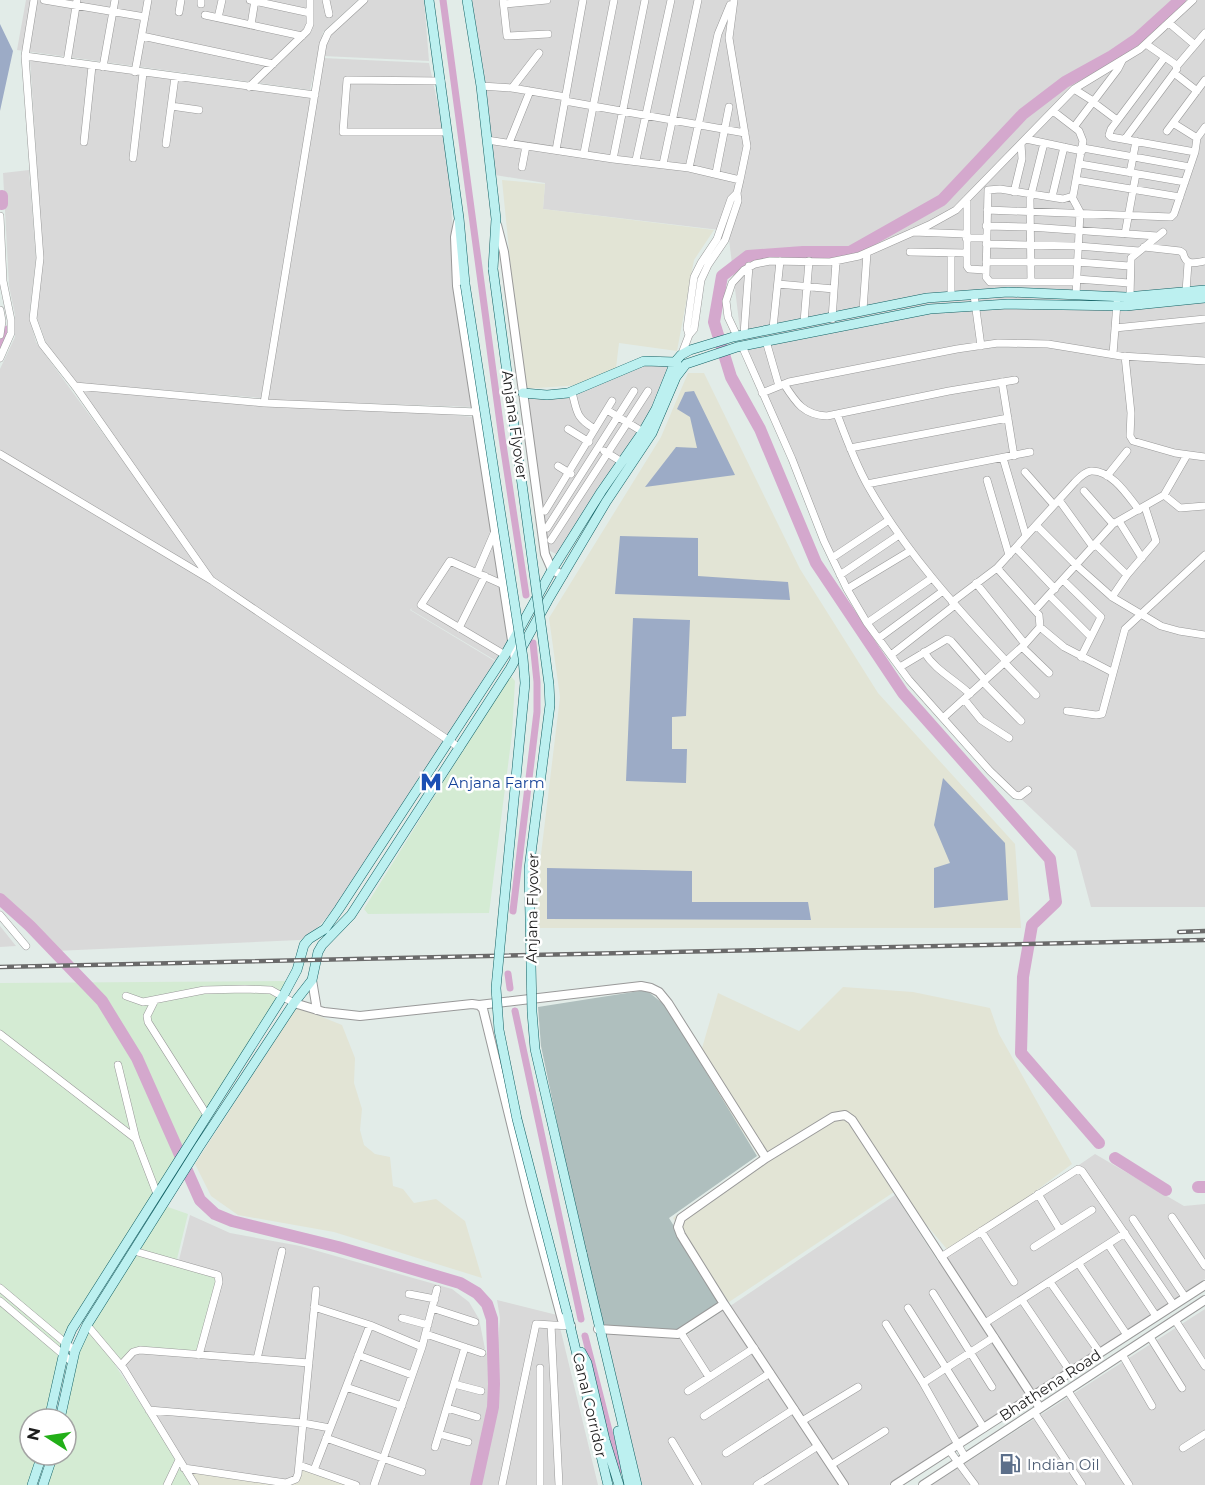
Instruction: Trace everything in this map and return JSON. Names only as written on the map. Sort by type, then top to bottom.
[{"type":"main road","name":"Anjana Flyover","points":[[429,0],[459,218],[465,284],[525,683],[496,988],[497,1010],[517,1119],[571,1326]]},
{"type":"main road","name":"Anjana Flyover","points":[[467,0],[481,86],[496,219],[493,269],[549,684],[550,705],[529,869],[535,1049],[601,1339]]},
{"type":"main road","points":[[63,1407],[75,1351],[87,1325],[199,1148],[294,1003],[312,980],[318,952],[322,945],[351,915],[515,660],[563,575],[622,462],[643,432],[690,350],[773,328],[927,297],[1008,292],[1076,295],[1117,301],[1130,297],[1205,290]]},
{"type":"main road","points":[[523,393],[559,395],[572,392],[644,361],[683,362],[766,341],[930,309],[1008,304],[1205,298]]},
{"type":"main road","points":[[52,1407],[63,1354],[72,1329],[283,996],[297,970],[304,945],[325,929],[450,742],[505,655],[552,570],[652,433],[683,362]]},
{"type":"main road","name":"Canal Corridor","points":[[571,1326],[608,1485]]},
{"type":"main road","points":[[601,1339],[601,1359],[629,1485]]},
{"type":"main road","points":[[601,1339],[637,1485]]},
{"type":"main road","points":[[574,1340],[587,1363],[605,1440],[619,1485]]},
{"type":"main road","points":[[32,1485],[39,1467]]},
{"type":"main road","points":[[43,1485],[49,1467]]},
{"type":"street","points":[[34,0],[26,56],[40,258],[33,319],[42,344],[75,386],[211,580]]},
{"type":"street","points":[[44,0],[76,3],[145,17]]},
{"type":"street","points":[[103,68],[115,0]]},
{"type":"street","points":[[133,158],[142,36],[148,0]]},
{"type":"street","points":[[179,12],[181,0]]},
{"type":"street","points":[[218,18],[222,0]]},
{"type":"street","points":[[251,25],[253,0],[310,13]]},
{"type":"street","points":[[249,87],[309,28],[310,0]]},
{"type":"street","points":[[326,0],[329,14]]},
{"type":"street","points":[[548,0],[503,2],[507,36],[548,34]]},
{"type":"street","points":[[556,150],[583,0]]},
{"type":"street","points":[[584,153],[614,0]]},
{"type":"street","points":[[613,159],[645,0]]},
{"type":"street","points":[[636,160],[671,0]]},
{"type":"street","points":[[663,164],[698,0]]},
{"type":"street","points":[[689,168],[718,34],[733,0]]},
{"type":"street","points":[[683,362],[689,335],[687,328],[694,277],[717,239],[730,199],[737,194],[747,146],[729,38],[733,0]]},
{"type":"street","points":[[738,336],[728,317],[726,301],[732,283],[749,266],[762,262],[780,261],[836,262],[867,253],[956,210],[1074,89],[1146,44],[1193,0]]},
{"type":"street","points":[[264,403],[325,38],[361,1]]},
{"type":"street","points":[[67,62],[76,3]]},
{"type":"street","points":[[205,15],[302,36]]},
{"type":"street","points":[[1169,23],[1195,45]]},
{"type":"street","points":[[1125,139],[1175,69],[1205,33]]},
{"type":"street","points":[[142,36],[273,63]]},
{"type":"street","points":[[1146,44],[1166,57],[1197,91]]},
{"type":"street","points":[[512,88],[539,53]]},
{"type":"street","points":[[26,56],[315,95]]},
{"type":"street","points":[[1166,57],[1117,120],[1109,135],[1195,152]]},
{"type":"street","points":[[1074,127],[1122,61]]},
{"type":"street","points":[[84,142],[92,66]]},
{"type":"street","points":[[166,144],[175,77]]},
{"type":"street","points":[[441,81],[347,80],[343,132],[446,132]]},
{"type":"street","points":[[1167,131],[1204,83]]},
{"type":"street","points":[[481,86],[530,91],[646,117],[745,133]]},
{"type":"street","points":[[1074,89],[1117,120]]},
{"type":"street","points":[[509,143],[530,91]]},
{"type":"street","points":[[171,106],[199,110]]},
{"type":"street","points":[[716,173],[729,107]]},
{"type":"street","points":[[1053,111],[1082,136],[1083,149],[1072,197],[1080,212],[1076,295]]},
{"type":"street","points":[[1173,123],[1197,138]]},
{"type":"street","points":[[987,210],[1171,217],[1195,152],[1197,138],[1205,128]]},
{"type":"street","points":[[487,140],[689,168],[740,180]]},
{"type":"street","points":[[1023,141],[1044,142],[1190,167]]},
{"type":"street","points":[[1014,192],[1022,159],[1023,141]]},
{"type":"street","points":[[1125,234],[1134,189],[1133,156],[1136,141]]},
{"type":"street","points":[[1031,282],[1031,194],[1044,142]]},
{"type":"street","points":[[522,167],[526,146]]},
{"type":"street","points":[[1052,197],[1064,147]]},
{"type":"street","points":[[1080,164],[1185,182]]},
{"type":"street","points":[[1076,180],[1180,197]]},
{"type":"street","points":[[1072,197],[1052,197],[1000,189],[988,190],[986,277],[990,282],[1076,280],[1129,283]]},
{"type":"street","points":[[967,199],[966,264],[969,269],[986,270]]},
{"type":"street","points":[[0,216],[3,281],[11,320],[11,333],[0,358]]},
{"type":"street","points":[[459,218],[455,237],[457,286],[515,660]]},
{"type":"street","points":[[496,219],[504,252],[545,554],[552,570],[563,575]]},
{"type":"street","points":[[986,226],[1160,234],[1131,258],[1130,297]]},
{"type":"street","points":[[913,232],[966,236],[986,241],[1180,251],[1188,263],[1186,292]]},
{"type":"street","points":[[910,252],[966,253]]},
{"type":"street","points":[[951,252],[951,296]]},
{"type":"street","points":[[863,310],[867,253]]},
{"type":"street","points":[[773,328],[780,261]]},
{"type":"street","points":[[804,322],[809,261]]},
{"type":"street","points":[[1188,263],[1205,261]]},
{"type":"street","points":[[833,328],[836,262]]},
{"type":"street","points":[[986,262],[1077,262],[1130,266]]},
{"type":"street","points":[[738,336],[749,266]]},
{"type":"street","points":[[778,284],[834,289]]},
{"type":"street","points":[[974,295],[981,346]]},
{"type":"street","points":[[1113,354],[1117,301]]},
{"type":"street","points":[[0,310],[2,321],[0,335]]},
{"type":"street","points":[[1115,328],[1205,319]]},
{"type":"street","points":[[766,341],[782,385],[795,401],[808,413],[827,416],[1015,380]]},
{"type":"street","points":[[762,393],[782,385],[998,343],[1048,344],[1125,356],[1205,361]]},
{"type":"street","points":[[739,347],[792,459],[832,558],[867,623],[900,668],[990,771],[1012,793],[1020,796],[1029,790]]},
{"type":"street","points":[[1125,356],[1131,413],[1131,438],[1136,443],[1205,458]]},
{"type":"street","points":[[1002,382],[1014,456]]},
{"type":"street","points":[[75,386],[264,403],[477,412]]},
{"type":"street","points":[[547,528],[634,391]]},
{"type":"street","points":[[551,540],[648,391]]},
{"type":"street","points":[[572,392],[579,417],[595,429]]},
{"type":"street","points":[[545,511],[612,401]]},
{"type":"street","points":[[607,410],[643,432]]},
{"type":"street","points":[[837,414],[867,484],[910,551],[953,604],[1035,695]]},
{"type":"street","points":[[850,448],[1008,418]]},
{"type":"street","points":[[568,429],[622,462]]},
{"type":"street","points":[[1107,476],[1127,451]]},
{"type":"street","points":[[867,484],[1030,452]]},
{"type":"street","points":[[0,454],[211,580],[460,748]]},
{"type":"street","points":[[1035,610],[1116,522],[1164,495],[1187,455]]},
{"type":"street","points":[[1003,458],[1011,493],[1026,536]]},
{"type":"street","points":[[558,466],[606,494]]},
{"type":"street","points":[[1025,472],[1094,545],[1127,574]]},
{"type":"street","points":[[891,655],[997,568],[1087,472],[1107,476],[1142,508],[1157,539],[1127,574],[1112,597]]},
{"type":"street","points":[[987,480],[1009,555]]},
{"type":"street","points":[[1084,491],[1116,522],[1142,558]]},
{"type":"street","points":[[1164,495],[1180,508],[1205,506]]},
{"type":"street","points":[[832,558],[889,520]]},
{"type":"street","points":[[1036,525],[1112,597],[1167,628],[1205,635]]},
{"type":"street","points":[[477,573],[495,530]]},
{"type":"street","points":[[840,575],[899,535]]},
{"type":"street","points":[[1016,548],[1055,589]]},
{"type":"street","points":[[847,589],[910,551]]},
{"type":"street","points":[[1067,711],[1096,716],[1102,714],[1125,629],[1205,555]]},
{"type":"street","points":[[504,585],[450,561],[421,602],[423,607],[505,655]]},
{"type":"street","points":[[943,718],[1040,627],[1041,618],[997,568]]},
{"type":"street","points":[[459,628],[485,576]]},
{"type":"street","points":[[867,623],[932,578]]},
{"type":"street","points":[[1063,580],[1100,615],[1101,621],[1081,657]]},
{"type":"street","points":[[976,583],[1023,645],[1049,673]]},
{"type":"street","points":[[879,638],[943,591]]},
{"type":"street","points":[[1049,595],[1091,637]]},
{"type":"street","points":[[1040,627],[1060,645],[1112,672]]},
{"type":"street","points":[[900,668],[944,639],[949,639],[1021,721]]},
{"type":"street","points":[[924,652],[934,666],[957,682],[985,723],[1009,738]]},
{"type":"street","points":[[0,915],[26,946]]},
{"type":"street","points":[[312,980],[317,1010]]},
{"type":"street","points":[[126,996],[143,1002],[204,990],[271,990],[294,1003],[317,1010],[360,1016],[550,998],[635,987],[651,988],[659,992],[668,1003],[766,1158]]},
{"type":"street","points":[[155,1000],[147,1016],[148,1022],[207,1115]]},
{"type":"street","points":[[479,1005],[485,1014],[531,1205],[562,1320],[571,1326]]},
{"type":"street","points":[[0,1034],[136,1139]]},
{"type":"street","points":[[118,1065],[136,1139],[159,1192]]},
{"type":"street","points":[[843,1485],[724,1304],[678,1227],[681,1218],[766,1158],[833,1117],[845,1115],[852,1120],[1032,1396],[1037,1410],[1082,1485]]},
{"type":"street","points":[[941,1257],[1078,1169],[1082,1171],[1173,1304]]},
{"type":"street","points":[[1038,1194],[1060,1230]]},
{"type":"street","points":[[1034,1247],[1092,1210]]},
{"type":"street","points":[[1172,1217],[1205,1266]]},
{"type":"street","points":[[1133,1219],[1185,1297]]},
{"type":"street","points":[[981,1231],[1014,1282]]},
{"type":"street","points":[[985,1323],[1125,1233]]},
{"type":"street","points":[[1108,1244],[1156,1316]]},
{"type":"street","points":[[134,1251],[218,1275],[219,1282],[199,1355]]},
{"type":"street","points":[[257,1359],[282,1251]]},
{"type":"street","points":[[1079,1264],[1127,1335]]},
{"type":"street","points":[[1050,1282],[1100,1353]]},
{"type":"street","points":[[1201,1287],[1205,1301]]},
{"type":"street","name":"Bhathena Road","points":[[895,1485],[1201,1287]]},
{"type":"street","points":[[0,1288],[75,1351]]},
{"type":"street","points":[[374,1485],[422,1347],[437,1289]]},
{"type":"street","points":[[184,1468],[286,1483],[296,1479],[316,1290]]},
{"type":"street","points":[[933,1293],[992,1387]]},
{"type":"street","points":[[409,1294],[435,1299]]},
{"type":"street","points":[[1022,1300],[1070,1371]]},
{"type":"street","points":[[0,1301],[72,1362]]},
{"type":"street","name":"Bhathena Road","points":[[923,1485],[1205,1301]]},
{"type":"street","points":[[598,1329],[668,1334],[681,1332],[724,1304]]},
{"type":"street","points":[[314,1307],[370,1324],[422,1347]]},
{"type":"street","points":[[432,1308],[475,1322]]},
{"type":"street","points":[[908,1308],[984,1428]]},
{"type":"street","points":[[402,1318],[428,1325]]},
{"type":"street","points":[[1175,1320],[1205,1366]]},
{"type":"street","points":[[314,1470],[370,1324]]},
{"type":"street","points":[[502,1485],[536,1324],[571,1326]]},
{"type":"street","points":[[886,1324],[923,1383],[957,1445],[975,1485]]},
{"type":"street","points":[[87,1325],[121,1365],[195,1485]]},
{"type":"street","points":[[551,1325],[560,1485]]},
{"type":"street","points":[[681,1332],[709,1377]]},
{"type":"street","points":[[426,1334],[482,1353]]},
{"type":"street","points":[[923,1383],[994,1337]]},
{"type":"street","points":[[1150,1337],[1182,1388]]},
{"type":"street","points":[[435,1447],[465,1347]]},
{"type":"street","points":[[688,1391],[754,1348]]},
{"type":"street","points":[[121,1365],[133,1352],[140,1350],[309,1363]]},
{"type":"street","points":[[358,1355],[412,1375]]},
{"type":"street","points":[[1123,1356],[1152,1406]]},
{"type":"street","points":[[540,1368],[540,1485]]},
{"type":"street","points":[[704,1416],[770,1373]]},
{"type":"street","points":[[454,1384],[481,1391]]},
{"type":"street","points":[[346,1387],[402,1406]]},
{"type":"street","points":[[802,1422],[858,1387]]},
{"type":"street","points":[[1068,1391],[1129,1485]]},
{"type":"street","points":[[447,1408],[477,1417]]},
{"type":"street","points":[[726,1453],[794,1409]]},
{"type":"street","points":[[148,1410],[303,1423],[330,1428]]},
{"type":"street","points":[[831,1465],[885,1431]]},
{"type":"street","points":[[439,1434],[468,1442]]},
{"type":"street","points":[[1183,1448],[1205,1434]]},
{"type":"street","points":[[326,1438],[422,1472]]},
{"type":"street","points":[[672,1441],[698,1485]]},
{"type":"street","points":[[758,1485],[818,1446]]},
{"type":"street","points":[[949,1450],[962,1460]]},
{"type":"street","points":[[167,1485],[179,1460]]},
{"type":"street","points":[[299,1465],[347,1484],[356,1485]]},
{"type":"shaded area","points":[[26,0],[358,0],[323,32],[310,90],[17,50]]},
{"type":"shaded area","points":[[367,0],[424,0],[429,61],[323,56],[329,34]]},
{"type":"shaded area","points":[[468,0],[1205,0],[1205,907],[1091,907],[1076,851],[974,754],[884,647],[824,550],[799,476],[740,330],[728,231],[543,209],[545,183],[489,174]]},
{"type":"shaded area","points":[[0,24],[13,51],[0,111]]},
{"type":"shaded area","points":[[323,58],[429,63],[443,129],[450,177],[455,289],[472,407],[266,400]]},
{"type":"shaded area","points":[[30,60],[314,96],[261,398],[76,383],[46,343],[37,318],[43,257]]},
{"type":"shaded area","points":[[29,170],[36,258],[29,317],[36,342],[211,581],[447,742],[334,909],[312,934],[300,940],[55,951],[0,896],[0,369],[15,337],[15,315],[9,286],[3,173]]},
{"type":"shaded area","points":[[502,180],[545,184],[543,209],[714,230],[694,260],[677,351],[619,343],[616,368],[580,385],[523,389]]},
{"type":"shaded area","points":[[677,356],[655,407],[558,555],[548,550],[526,397],[558,397],[645,362]]},
{"type":"shaded area","points":[[688,373],[704,373],[800,569],[878,693],[1015,844],[1021,928],[538,928],[539,871],[560,697],[549,618],[661,437]]},
{"type":"shaded area","points":[[79,388],[262,406],[403,410],[473,417],[510,642],[498,662],[411,610],[412,608],[410,610],[498,663],[450,737],[213,579]]},
{"type":"shaded area","points":[[694,391],[735,475],[645,487],[676,447],[697,448],[690,417],[677,409],[685,392]]},
{"type":"shaded area","points":[[620,536],[698,538],[698,576],[788,582],[790,600],[615,594]]},
{"type":"shaded area","points":[[633,618],[690,620],[686,716],[672,717],[672,749],[687,749],[686,783],[626,781]]},
{"type":"shaded area","points":[[510,675],[515,681],[512,734],[489,913],[368,914],[364,909]]},
{"type":"shaded area","points":[[943,778],[1005,843],[1008,900],[934,908],[934,868],[950,863],[934,825]]},
{"type":"shaded area","points":[[547,868],[692,871],[692,902],[808,902],[811,920],[547,919]]},
{"type":"shaded area","points":[[0,926],[16,946],[0,947]]},
{"type":"shaded area","points":[[288,981],[64,1333],[49,1407],[18,1407],[18,1467],[35,1467],[29,1485],[0,1485],[0,983]]},
{"type":"shaded area","points":[[843,987],[913,992],[990,1008],[999,1034],[1072,1164],[951,1254],[897,1190],[729,1302],[673,1218],[759,1157],[698,1062],[718,993],[799,1031]]},
{"type":"shaded area","points":[[646,990],[666,1006],[757,1156],[669,1218],[721,1303],[680,1331],[600,1327],[541,1046],[538,1007]]},
{"type":"shaded area","points":[[297,1007],[342,1025],[355,1058],[354,1083],[362,1109],[360,1130],[364,1145],[375,1154],[390,1157],[393,1186],[403,1189],[414,1203],[436,1199],[465,1221],[482,1278],[334,1232],[238,1215],[211,1196],[195,1164]]},
{"type":"shaded area","points":[[1095,1154],[1184,1206],[1205,1204],[1205,1279],[889,1485],[642,1485],[605,1334],[681,1339],[895,1195],[938,1262]]},
{"type":"shaded area","points":[[165,1206],[188,1214],[176,1263],[214,1274],[218,1279],[198,1351],[132,1350],[115,1365],[194,1485],[44,1485],[50,1467],[78,1467],[78,1407],[64,1407],[76,1351]]},
{"type":"shaded area","points":[[190,1215],[230,1233],[300,1246],[452,1289],[469,1302],[479,1319],[485,1349],[468,1347],[497,1356],[500,1318],[497,1300],[557,1315],[598,1485],[347,1485],[294,1479],[290,1481],[184,1466],[122,1365],[221,1276],[219,1272],[179,1260]]},
{"type":"shaded area","points":[[1205,1309],[1205,1485],[932,1485]]},
{"type":"shaded area","points":[[300,1466],[346,1482],[345,1485],[198,1485],[188,1470],[291,1483]]},
{"type":"waterway","points":[[443,0],[502,438],[526,595]]},
{"type":"waterway","points":[[1099,1143],[1021,1053],[1023,977],[1032,925],[1056,902],[1050,859],[903,693],[816,563],[760,429],[731,377],[714,322],[722,276],[748,256],[803,252],[850,252],[942,200],[1023,114],[1065,82],[1137,39],[1180,0]]},
{"type":"waterway","points":[[2,196],[2,204]]},
{"type":"waterway","points":[[0,349],[9,331]]},
{"type":"waterway","points":[[513,911],[537,712],[533,643]]},
{"type":"waterway","points":[[0,899],[30,926],[102,1001],[137,1058],[200,1200],[215,1214],[232,1221],[338,1247],[460,1283],[477,1293],[487,1304],[492,1319],[493,1407],[476,1485]]},
{"type":"waterway","points":[[508,974],[510,988]]},
{"type":"waterway","points":[[515,1011],[581,1319]]},
{"type":"waterway","points":[[1115,1158],[1166,1190]]},
{"type":"waterway","points":[[1198,1187],[1205,1187]]},
{"type":"waterway","points":[[585,1336],[619,1470]]},
{"type":"railway","points":[[1179,932],[1205,931]]},
{"type":"railway","points":[[0,967],[1205,940]]},
{"type":"place","name":"Anjana Farm","points":[[431,782]]},
{"type":"place","name":"Indian Oil","points":[[1010,1464]]}]
